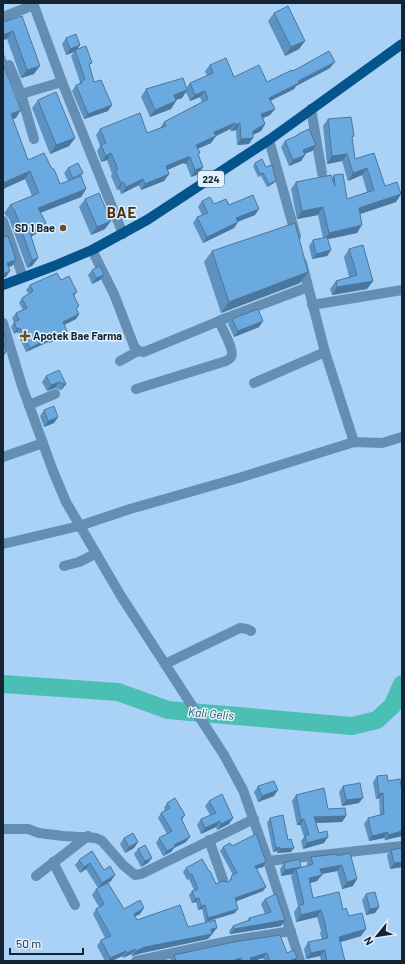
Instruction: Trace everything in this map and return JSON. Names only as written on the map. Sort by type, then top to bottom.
[{"type":"main road","name":"224","points":[[3,285],[92,250],[123,234],[180,200],[269,140],[402,44]]},
{"type":"street","points":[[3,17],[34,4],[62,82],[123,234]]},
{"type":"street","points":[[9,65],[21,94],[34,139]]},
{"type":"street","points":[[21,94],[62,82]]},
{"type":"street","points":[[311,109],[322,173]]},
{"type":"street","points":[[269,140],[325,352],[354,442]]},
{"type":"street","points":[[3,221],[23,277]]},
{"type":"street","points":[[92,250],[114,294],[134,346],[138,351]]},
{"type":"street","points":[[120,361],[138,351],[144,352],[223,318],[308,288]]},
{"type":"street","points":[[312,305],[402,290]]},
{"type":"street","points":[[136,389],[221,363],[231,358],[231,348],[220,320]]},
{"type":"street","points":[[3,323],[29,404],[53,471],[66,502],[95,554],[209,732],[243,790],[254,819],[300,961]]},
{"type":"street","points":[[254,383],[325,352]]},
{"type":"street","points":[[29,404],[55,394]]},
{"type":"street","points":[[3,544],[79,526],[130,509],[296,461],[354,442],[382,443],[402,437]]},
{"type":"street","points":[[3,457],[43,443]]},
{"type":"street","points":[[64,566],[79,562],[95,554]]},
{"type":"street","points":[[165,664],[237,630],[244,628],[251,631]]},
{"type":"street","points":[[3,829],[28,829],[39,833],[63,836],[88,836],[96,838],[102,841],[123,865],[135,874],[141,874],[254,819]]},
{"type":"street","points":[[36,876],[88,836]]},
{"type":"street","points":[[209,840],[224,880]]},
{"type":"street","points":[[268,861],[402,846]]},
{"type":"street","points":[[53,862],[75,905]]},
{"type":"street","points":[[136,961],[229,941],[291,931]]},
{"type":"building","points":[[288,6],[305,41],[291,47],[274,13]]},
{"type":"building","points":[[22,16],[40,66],[27,70],[13,31],[3,35],[3,22]]},
{"type":"building","points":[[76,34],[80,45],[70,49],[66,38]]},
{"type":"building","points":[[86,46],[92,63],[89,64],[94,82],[101,80],[112,105],[88,114],[76,85],[82,83],[81,81],[85,79],[75,50]]},
{"type":"building","points":[[329,51],[335,62],[269,98],[275,109],[261,114],[265,124],[253,131],[253,138],[241,139],[240,123],[236,125],[235,123],[214,132],[216,136],[196,145],[200,153],[198,154],[203,167],[195,170],[190,157],[188,157],[166,166],[169,174],[145,184],[143,179],[126,187],[123,182],[121,183],[115,170],[118,169],[111,153],[106,156],[101,145],[106,143],[100,129],[140,113],[147,133],[166,126],[164,122],[208,99],[205,91],[195,95],[190,83],[213,73],[210,65],[226,58],[234,77],[259,65],[267,82],[292,70],[293,71]]},
{"type":"building","points":[[3,53],[6,61],[3,62]]},
{"type":"building","points":[[3,64],[21,110],[11,114],[28,160],[44,153],[52,169],[54,169],[60,184],[81,176],[86,189],[38,208],[46,223],[30,233],[38,258],[32,260],[15,211],[10,205],[39,193],[30,171],[3,183]]},
{"type":"building","points":[[183,78],[187,90],[174,95],[176,101],[155,110],[146,89]]},
{"type":"building","points":[[56,92],[75,138],[56,145],[38,100]]},
{"type":"building","points":[[351,117],[355,159],[374,153],[385,186],[397,182],[401,194],[359,208],[362,225],[329,233],[323,207],[302,211],[296,182],[331,175],[335,186],[334,175],[343,174],[347,199],[374,190],[367,168],[353,173],[347,154],[332,156],[328,119]]},
{"type":"building","points":[[309,129],[316,145],[303,150],[305,155],[293,160],[285,141]]},
{"type":"building","points":[[262,159],[266,167],[272,165],[276,181],[269,184],[263,173],[260,174],[255,163]]},
{"type":"building","points":[[78,163],[83,173],[73,178],[68,168]]},
{"type":"building","points":[[99,193],[111,221],[97,227],[85,199]]},
{"type":"building","points":[[253,195],[259,209],[236,218],[238,222],[207,237],[197,217],[208,213],[202,201],[210,197],[214,204],[226,199],[229,205]]},
{"type":"building","points":[[295,223],[308,272],[229,302],[212,251]]},
{"type":"building","points":[[8,236],[16,260],[7,263],[10,271],[3,274],[3,237]]},
{"type":"building","points":[[327,237],[331,250],[316,254],[313,240]]},
{"type":"building","points":[[363,245],[373,281],[337,287],[336,281],[357,275],[349,249]]},
{"type":"building","points":[[100,266],[104,275],[96,278],[92,270]]},
{"type":"building","points":[[57,273],[61,280],[69,276],[77,292],[73,294],[79,306],[76,308],[79,314],[63,322],[67,331],[30,348],[20,328],[17,329],[14,322],[19,320],[16,313],[27,308],[22,298],[33,291],[30,285]]},
{"type":"building","points":[[258,309],[263,321],[238,331],[232,319]]},
{"type":"building","points":[[4,333],[6,352],[3,353],[3,334]]},
{"type":"building","points":[[59,370],[66,384],[59,382],[51,385],[46,376]]},
{"type":"building","points":[[54,406],[58,417],[48,421],[44,410]]},
{"type":"building","points":[[387,775],[388,781],[400,779],[402,792],[402,831],[388,835],[388,832],[372,836],[368,818],[384,814],[383,793],[379,794],[377,776]]},
{"type":"building","points":[[274,781],[278,790],[262,796],[258,786]]},
{"type":"building","points":[[360,783],[363,798],[346,800],[343,786]]},
{"type":"building","points":[[324,788],[328,809],[345,808],[346,816],[314,817],[319,833],[327,831],[328,837],[307,843],[305,835],[309,835],[304,819],[301,820],[296,795]]},
{"type":"building","points":[[222,794],[233,818],[221,824],[220,821],[205,828],[201,819],[216,813],[209,801]]},
{"type":"building","points":[[175,798],[185,815],[181,818],[190,837],[174,845],[175,847],[167,851],[159,838],[172,831],[161,813],[170,808],[167,803]]},
{"type":"building","points":[[283,815],[288,840],[291,839],[294,848],[276,848],[270,818]]},
{"type":"building","points":[[133,833],[138,842],[129,847],[124,838]]},
{"type":"building","points":[[256,834],[266,862],[255,866],[266,887],[235,898],[238,909],[208,918],[205,905],[201,906],[199,898],[195,899],[192,891],[198,889],[192,874],[190,875],[186,868],[202,859],[216,884],[222,881],[228,882],[231,880],[232,875],[237,873],[223,847],[230,843],[232,846]]},
{"type":"building","points":[[145,845],[152,858],[145,861],[138,849]]},
{"type":"building","points":[[402,848],[402,862],[394,863],[391,850]]},
{"type":"building","points":[[92,851],[104,870],[110,866],[115,875],[102,883],[90,863],[84,867],[79,860]]},
{"type":"building","points":[[350,853],[357,879],[347,882],[342,865],[320,869],[322,875],[309,878],[313,898],[339,892],[343,910],[346,908],[349,916],[362,913],[366,929],[339,937],[345,961],[327,961],[325,950],[311,953],[308,942],[328,938],[326,926],[321,910],[301,915],[299,905],[304,904],[296,869],[313,864],[311,857],[337,854],[337,856]]},
{"type":"building","points":[[299,859],[301,867],[285,870],[284,863]]},
{"type":"building","points":[[108,883],[124,909],[140,900],[144,908],[134,914],[137,920],[180,905],[188,927],[215,920],[217,928],[211,929],[212,934],[145,947],[136,951],[135,949],[127,953],[126,951],[110,958],[101,940],[111,936],[96,909],[104,904],[96,889]]},
{"type":"building","points":[[375,892],[379,907],[370,909],[366,894]]},
{"type":"building","points":[[276,894],[285,920],[234,929],[233,926],[250,920],[249,918],[271,912],[265,899]]},
{"type":"building","points":[[280,935],[287,953],[294,950],[297,958],[289,961],[270,961],[267,953],[250,958],[251,960],[249,961],[242,961],[241,958],[232,961],[176,961],[174,955],[234,942]]},
{"type":"waterway","name":"Kali Gelis","points":[[3,684],[118,692],[168,710],[352,726],[377,720],[393,705],[402,684]]},
{"type":"place","name":"SD 1 Bae","points":[[63,228]]},
{"type":"place","name":"Apotek Bae Farma","points":[[25,336]]},
{"type":"district","name":"BAE","points":[[122,213]]}]
